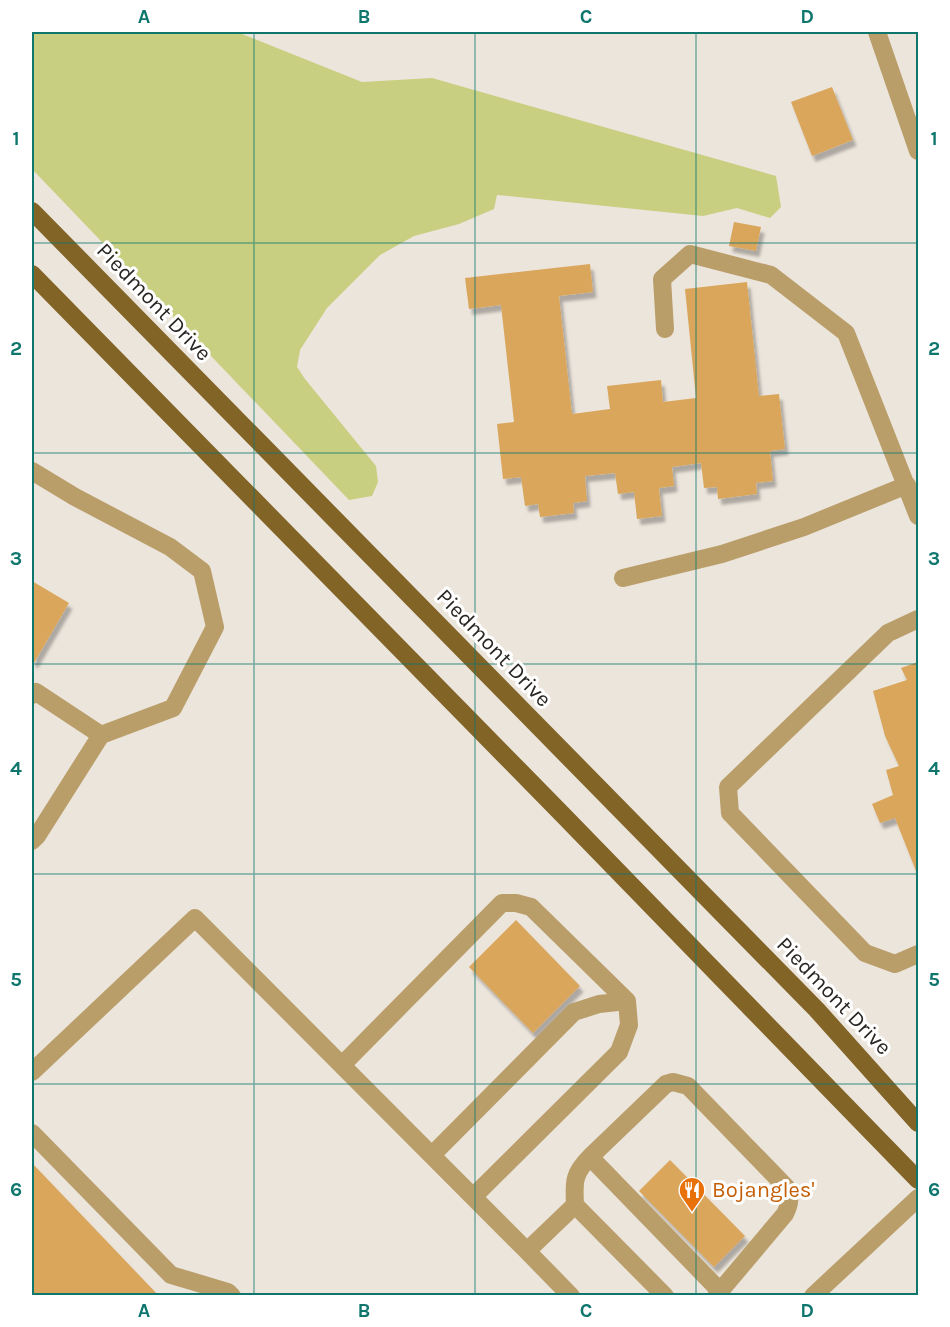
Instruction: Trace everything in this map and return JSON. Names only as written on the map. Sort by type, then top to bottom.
[{"type":"main road","name":"Piedmont Drive","points":[[32,211],[817,1010],[918,1122]]},
{"type":"main road","points":[[32,274],[918,1180]]},
{"type":"street","points":[[877,32],[918,151]]},
{"type":"street","points":[[665,329],[662,279],[690,254],[771,275],[846,333],[918,516]]},
{"type":"street","points":[[32,841],[101,735],[173,708],[215,627],[202,571],[170,547],[34,479]]},
{"type":"street","points":[[623,578],[722,554],[804,527],[907,485]]},
{"type":"street","points":[[918,619],[888,633],[728,787],[729,813],[865,953],[895,964],[918,954]]},
{"type":"street","points":[[32,695],[36,692],[101,735]]},
{"type":"street","points":[[342,1065],[502,903],[516,903],[531,907],[627,1000],[628,1025],[619,1052],[473,1197]]},
{"type":"street","points":[[32,1072],[195,918],[570,1296]]},
{"type":"street","points":[[432,1155],[574,1012],[599,1004],[627,1000]]},
{"type":"street","points":[[590,1157],[718,1293],[785,1214],[790,1195],[786,1187],[688,1086],[674,1082],[666,1084],[590,1157],[580,1167],[574,1179],[575,1205],[665,1296]]},
{"type":"street","points":[[32,1132],[171,1275],[228,1292],[232,1296]]},
{"type":"street","points":[[824,1292],[918,1198]]},
{"type":"street","points":[[527,1251],[575,1205]]},
{"type":"green space","points":[[33,32],[237,32],[362,82],[432,78],[776,176],[781,207],[770,218],[737,208],[703,216],[497,195],[494,209],[459,224],[414,236],[380,255],[327,308],[300,350],[297,367],[376,466],[378,482],[372,496],[349,500],[32,169]]},
{"type":"building","points":[[832,87],[853,140],[812,156],[791,102]]},
{"type":"building","points":[[734,222],[761,227],[756,251],[729,246]]},
{"type":"building","points":[[590,264],[593,292],[559,296],[572,414],[610,409],[607,386],[661,380],[663,402],[696,398],[685,289],[747,282],[759,396],[779,394],[785,449],[770,451],[773,481],[756,483],[757,494],[718,499],[717,487],[704,488],[701,463],[672,467],[674,486],[659,488],[662,516],[637,519],[634,492],[618,494],[615,473],[585,476],[587,501],[573,503],[574,513],[540,517],[538,504],[525,506],[521,477],[503,479],[497,424],[514,422],[501,305],[469,309],[465,278]]},
{"type":"building","points":[[32,581],[69,603],[34,663],[32,661]]},
{"type":"building","points":[[918,662],[918,876],[895,818],[880,823],[872,804],[893,795],[886,770],[899,766],[885,736],[873,691],[907,680],[901,668]]},
{"type":"building","points":[[516,920],[580,986],[533,1033],[469,967]]},
{"type":"building","name":"Bojangles'","points":[[670,1160],[745,1236],[714,1267],[639,1191]]},
{"type":"building","points":[[32,1163],[159,1296],[32,1296]]},
{"type":"place","name":"Bojangles'","points":[[692,1213]]}]
